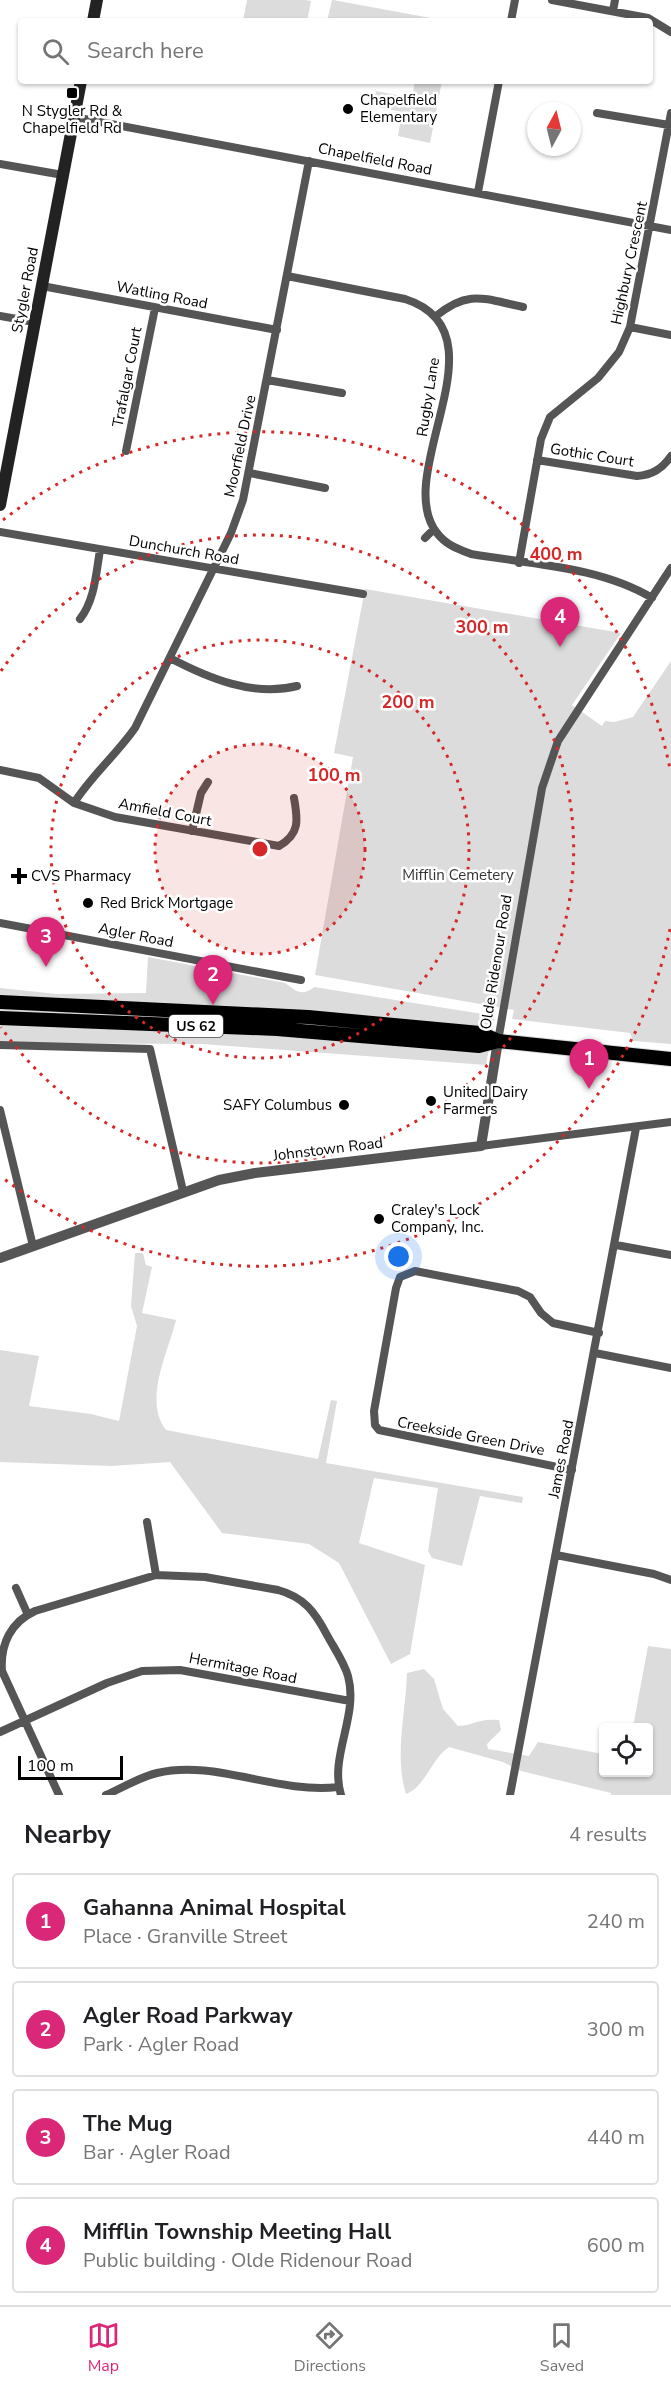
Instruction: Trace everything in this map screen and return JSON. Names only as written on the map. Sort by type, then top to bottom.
[{"type":"highway","name":"US 62","points":[[0,1002],[308,1017],[480,1033],[498,1041],[671,1059]]},
{"type":"highway","name":"US 62","points":[[0,1018],[277,1029],[479,1046],[498,1041]]},
{"type":"main road","points":[[94,18],[97,0]]},
{"type":"main road","name":"Stygler Road","points":[[0,505],[80,84]]},
{"type":"street","points":[[512,18],[515,0]]},
{"type":"street","points":[[552,0],[648,18]]},
{"type":"street","points":[[613,11],[615,0]]},
{"type":"street","points":[[653,21],[671,32]]},
{"type":"street","points":[[478,192],[498,84]]},
{"type":"street","points":[[597,113],[669,126]]},
{"type":"street","name":"Highbury Crescent","points":[[519,563],[541,439],[552,414],[598,378],[619,352],[630,327],[671,113]]},
{"type":"street","name":"Chapelfield Road","points":[[74,117],[671,230]]},
{"type":"street","name":"Moorfield Drive","points":[[74,803],[88,781],[118,752],[135,728],[231,533],[250,473],[309,160]]},
{"type":"street","points":[[0,164],[63,175]]},
{"type":"street","points":[[287,276],[405,299],[418,303],[436,316],[461,299],[480,298],[523,307]]},
{"type":"street","name":"Watling Road","points":[[42,286],[277,330]]},
{"type":"street","name":"Trafalgar Court","points":[[126,451],[154,308]]},
{"type":"street","points":[[0,316],[34,322]]},
{"type":"street","name":"Rugby Lane","points":[[435,529],[427,515],[426,490],[449,372],[449,345],[436,316]]},
{"type":"street","points":[[630,327],[671,335]]},
{"type":"street","points":[[267,380],[342,393]]},
{"type":"street","name":"Gothic Court","points":[[537,460],[637,476],[649,475],[659,470],[671,456]]},
{"type":"street","points":[[250,473],[325,488]]},
{"type":"street","points":[[425,538],[435,529],[452,547],[471,554],[608,578],[631,585],[652,598]]},
{"type":"street","name":"Dunchurch Road","points":[[0,532],[363,594]]},
{"type":"street","points":[[80,620],[88,609],[92,597],[100,550]]},
{"type":"street","name":"Olde Ridenour Road","points":[[481,1146],[540,799],[550,758],[565,729],[671,568]]},
{"type":"street","points":[[170,658],[229,683],[271,690],[297,686]]},
{"type":"street","name":"Amfield Court","points":[[0,770],[39,778],[74,803],[115,817],[279,846],[290,840],[297,829],[294,798]]},
{"type":"street","points":[[192,831],[201,793],[208,782]]},
{"type":"street","name":"Agler Road","points":[[0,923],[301,980]]},
{"type":"street","points":[[0,1045],[150,1049],[183,1191]]},
{"type":"street","points":[[0,1110],[33,1246]]},
{"type":"street","name":"Johnstown Road","points":[[0,1258],[183,1191],[255,1173],[671,1122]]},
{"type":"street","name":"James Road","points":[[510,1795],[616,1245],[636,1128]]},
{"type":"street","points":[[616,1245],[671,1255]]},
{"type":"street","name":"Creekside Green Drive","points":[[572,1470],[379,1430],[375,1425],[374,1411],[396,1287],[400,1277],[414,1271],[518,1290],[530,1297],[541,1313],[553,1323],[599,1333]]},
{"type":"street","points":[[595,1353],[671,1368]]},
{"type":"street","points":[[147,1522],[156,1575]]},
{"type":"street","points":[[556,1555],[654,1574],[671,1580]]},
{"type":"street","points":[[59,1795],[2,1671],[1,1650],[8,1632],[28,1615],[156,1575],[205,1577],[278,1590],[293,1595],[311,1608],[348,1676],[350,1701],[338,1769],[340,1791],[299,1789],[195,1769],[156,1773],[106,1795]]},
{"type":"street","points":[[16,1588],[28,1615]]},
{"type":"street","name":"Hermitage Road","points":[[0,1732],[106,1683],[142,1671],[180,1670],[350,1701]]},
{"type":"green space","points":[[247,0],[311,1],[308,18],[244,18]]},
{"type":"green space","points":[[333,0],[431,18],[328,18]]},
{"type":"green space","points":[[414,84],[441,84],[430,143],[398,136],[402,112],[373,106],[376,91],[412,98]]},
{"type":"green space","name":"Mifflin Cemetery","points":[[365,589],[621,633],[572,705],[602,726],[605,721],[614,722],[633,717],[671,661],[671,1044],[633,1041],[630,1033],[512,1019],[514,1010],[315,975],[353,757],[334,753]]},
{"type":"green space","points":[[148,957],[285,983],[299,992],[306,992],[314,987],[495,1016],[486,1065],[202,1044],[0,1043],[0,988],[57,994],[146,993]]},
{"type":"green space","points":[[135,1253],[143,1253],[146,1265],[152,1267],[142,1313],[176,1320],[163,1361],[157,1391],[159,1418],[166,1430],[318,1459],[331,1400],[337,1401],[326,1463],[523,1497],[522,1503],[480,1496],[462,1566],[432,1558],[428,1551],[438,1488],[374,1478],[359,1543],[425,1565],[410,1654],[391,1664],[339,1563],[309,1544],[222,1533],[170,1462],[111,1466],[0,1462],[0,1350],[39,1356],[29,1406],[91,1414],[119,1421],[137,1326],[131,1306]]},
{"type":"green space","points":[[648,1646],[671,1649],[671,1795],[611,1795],[611,1793],[521,1771],[503,1762],[449,1747],[438,1758],[419,1785],[406,1794],[401,1749],[407,1673],[424,1669],[434,1679],[443,1709],[458,1726],[499,1720],[501,1730],[487,1744],[488,1749],[529,1756],[538,1742],[599,1753],[599,1777],[653,1777],[653,1723],[634,1723]]},
{"type":"place","name":"N Stygler Rd & Chapelfield Rd","points":[[72,93]]},
{"type":"place","name":"Chapelfield Elementary","points":[[348,109]]},
{"type":"place","name":"Mifflin Township Meeting Hall","points":[[560,647]]},
{"type":"place","name":"CVS Pharmacy","points":[[19,876]]},
{"type":"place","name":"Red Brick Mortgage","points":[[88,903]]},
{"type":"place","name":"The Mug","points":[[46,967]]},
{"type":"place","name":"Agler Road Parkway","points":[[213,1005]]},
{"type":"place","name":"Gahanna Animal Hospital","points":[[589,1089]]},
{"type":"place","name":"United Dairy Farmers","points":[[431,1101]]},
{"type":"place","name":"SAFY Columbus","points":[[344,1105]]},
{"type":"place","name":"Craley's Lock Company, Inc.","points":[[379,1219]]}]
